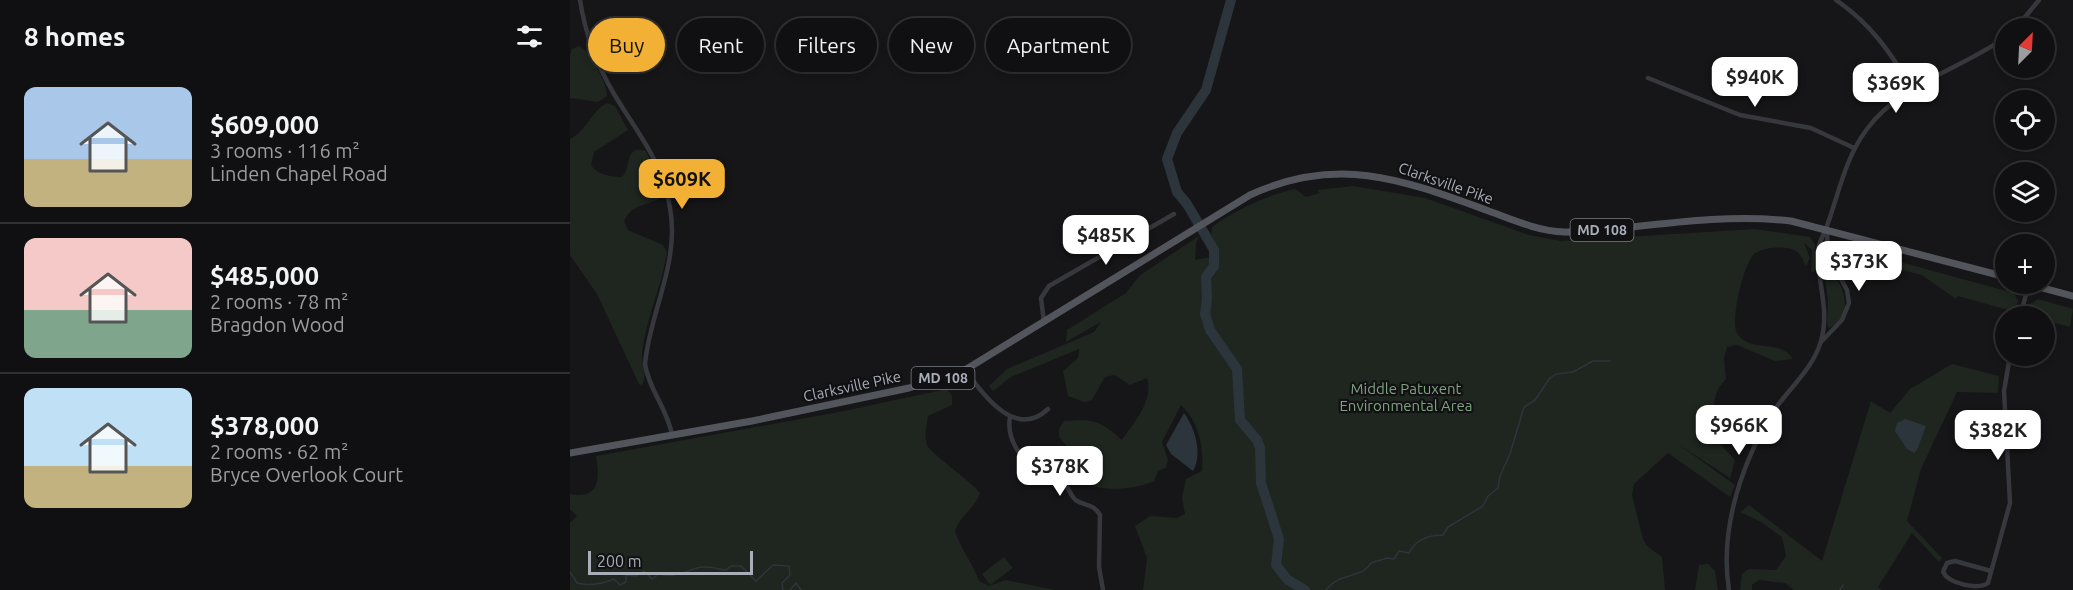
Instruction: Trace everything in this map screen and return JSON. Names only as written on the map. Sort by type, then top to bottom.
[{"type":"main road","name":"Clarksville Pike","points":[[570,453],[909,388],[965,370],[1250,195],[1279,183],[1320,174],[1354,172],[1405,181],[1536,228],[1562,232],[1752,218],[1791,221],[1995,275]]},
{"type":"main road","points":[[2055,291],[2073,296]]},
{"type":"street","points":[[580,0],[600,68],[652,152],[660,170],[670,208],[670,261],[645,364],[672,435]]},
{"type":"street","points":[[1836,0],[1862,20],[1882,40],[1911,88]]},
{"type":"street","points":[[2024,18],[2039,0]]},
{"type":"street","points":[[1821,342],[1826,306],[1818,248],[1854,148],[1875,118],[1911,88],[1995,43]]},
{"type":"street","points":[[1648,78],[1740,116],[1811,128],[1854,148]]},
{"type":"street","points":[[1044,322],[1040,304],[1046,289],[1174,214]]},
{"type":"street","points":[[1729,590],[1726,560],[1728,533],[1747,467],[1770,418],[1808,366],[1821,342],[1842,320],[1849,303],[1847,290],[1828,255],[1826,229]]},
{"type":"street","points":[[1992,571],[1955,561],[1947,563],[1943,572],[1950,580],[1980,588],[1988,583],[1992,571],[2010,503],[2004,392],[2008,366]]},
{"type":"street","points":[[965,370],[994,405],[1010,417],[1033,419],[1048,409]]},
{"type":"street","points":[[1010,417],[1008,426],[1012,441],[1023,457],[1039,472],[1066,485],[1075,500],[1098,510],[1101,519],[1099,567],[1102,590]]},
{"type":"green space","points":[[580,46],[588,55],[588,72],[599,72],[601,76],[607,96],[598,102],[570,98],[572,49]]},
{"type":"green space","points":[[607,103],[615,106],[628,130],[594,152],[591,165],[601,173],[622,177],[631,154],[639,150],[646,151],[662,189],[659,199],[635,208],[624,221],[628,230],[663,245],[667,252],[644,340],[642,357],[644,381],[642,385],[639,384],[597,294],[570,255],[570,139],[576,136],[596,111]]},
{"type":"green space","name":"Middle Patuxent Environmental Area","points":[[1353,186],[1425,198],[1529,235],[1561,241],[1755,229],[1810,237],[1815,245],[1817,271],[1811,272],[1812,250],[1804,243],[1810,258],[1806,266],[1801,256],[1792,249],[1770,248],[1755,253],[1743,279],[1735,316],[1737,333],[1749,343],[1780,349],[1793,359],[1775,361],[1737,345],[1727,347],[1724,358],[1726,379],[1717,393],[1712,414],[1712,429],[1718,441],[1735,460],[1730,478],[1678,444],[1735,485],[1730,497],[1668,453],[1634,484],[1632,495],[1643,539],[1647,546],[1662,557],[1665,590],[1143,590],[1147,558],[1135,526],[1150,516],[1177,518],[1185,514],[1182,498],[1186,479],[1202,471],[1199,435],[1187,412],[1181,405],[1162,442],[1168,460],[1166,468],[1158,471],[1154,481],[1136,487],[1105,488],[1087,483],[1080,478],[1079,461],[1059,437],[1059,429],[1064,421],[1096,422],[1108,428],[1122,440],[1145,403],[1148,395],[1147,378],[1130,385],[1114,375],[1105,377],[1092,400],[1084,402],[1068,396],[1063,371],[1078,358],[1079,349],[1011,377],[993,391],[989,386],[1007,369],[1094,332],[1101,322],[1066,342],[1067,330],[1126,293],[1139,276],[1199,236],[1195,260],[1216,256],[1211,238],[1212,227],[1231,214],[1262,199],[1295,189],[1306,197],[1320,193],[1317,190]]},
{"type":"green space","points":[[1837,245],[1995,288],[1995,294],[2014,294],[2018,301],[2017,306],[1995,306],[1958,296],[1956,299],[1922,275],[1868,261],[1854,252],[1837,266],[1831,249]]},
{"type":"green space","points":[[1834,274],[1842,288],[1845,303],[1842,317],[1829,328],[1825,278]]},
{"type":"green space","points":[[2038,299],[2073,309],[2070,327],[2055,323],[2055,306],[2029,306]]},
{"type":"green space","points":[[1952,364],[1999,376],[1998,393],[1957,392],[1921,469],[1907,521],[1942,558],[1939,562],[1912,533],[1878,587],[1882,590],[1794,590],[1785,583],[1759,580],[1752,585],[1752,590],[1740,590],[1742,574],[1749,569],[1776,570],[1786,556],[1782,537],[1761,522],[1740,512],[1749,505],[1822,561],[1871,401],[1890,413],[1910,389]]},
{"type":"green space","points":[[947,389],[952,396],[952,405],[928,416],[926,441],[935,454],[980,493],[955,531],[979,581],[989,586],[1006,580],[1055,590],[570,590],[570,523],[577,516],[570,509],[570,494],[587,494],[596,485],[598,472],[596,456],[839,412]]},
{"type":"green space","points":[[1004,557],[1013,568],[990,585],[982,574]]},
{"type":"green space","points":[[1708,564],[1715,571],[1718,590],[1695,590],[1699,565]]},
{"type":"shaded area","points":[[1184,413],[1196,441],[1197,457],[1193,471],[1171,454],[1166,445]]},
{"type":"shaded area","points":[[1905,419],[1926,426],[1914,453],[1907,449],[1895,431],[1897,423]]},
{"type":"waterway","points":[[1231,0],[1206,90],[1177,133],[1167,159],[1177,192],[1187,204],[1214,250],[1214,266],[1206,277],[1205,314],[1210,330],[1237,369],[1240,420],[1257,440],[1260,448],[1261,483],[1279,539],[1276,565],[1288,580],[1305,590]]},
{"type":"waterway","points":[[1326,590],[1338,580],[1362,571],[1371,563],[1387,558],[1394,559],[1399,551],[1409,553],[1415,544],[1423,539],[1443,535],[1448,527],[1483,506],[1488,496],[1498,488],[1524,407],[1535,400],[1550,378],[1556,374],[1573,372],[1593,361],[1610,361]]},
{"type":"waterway","points":[[570,572],[577,583],[596,584],[614,579],[620,585],[626,582],[626,575],[636,576],[644,571],[652,579],[659,574],[674,575],[701,567],[726,570],[731,566],[741,566],[756,581],[773,565],[789,566],[790,575],[782,583],[783,590]]},
{"type":"waterway","points":[[790,590],[796,583],[801,590]]},
{"type":"waterway","points":[[1840,590],[1843,585]]}]
